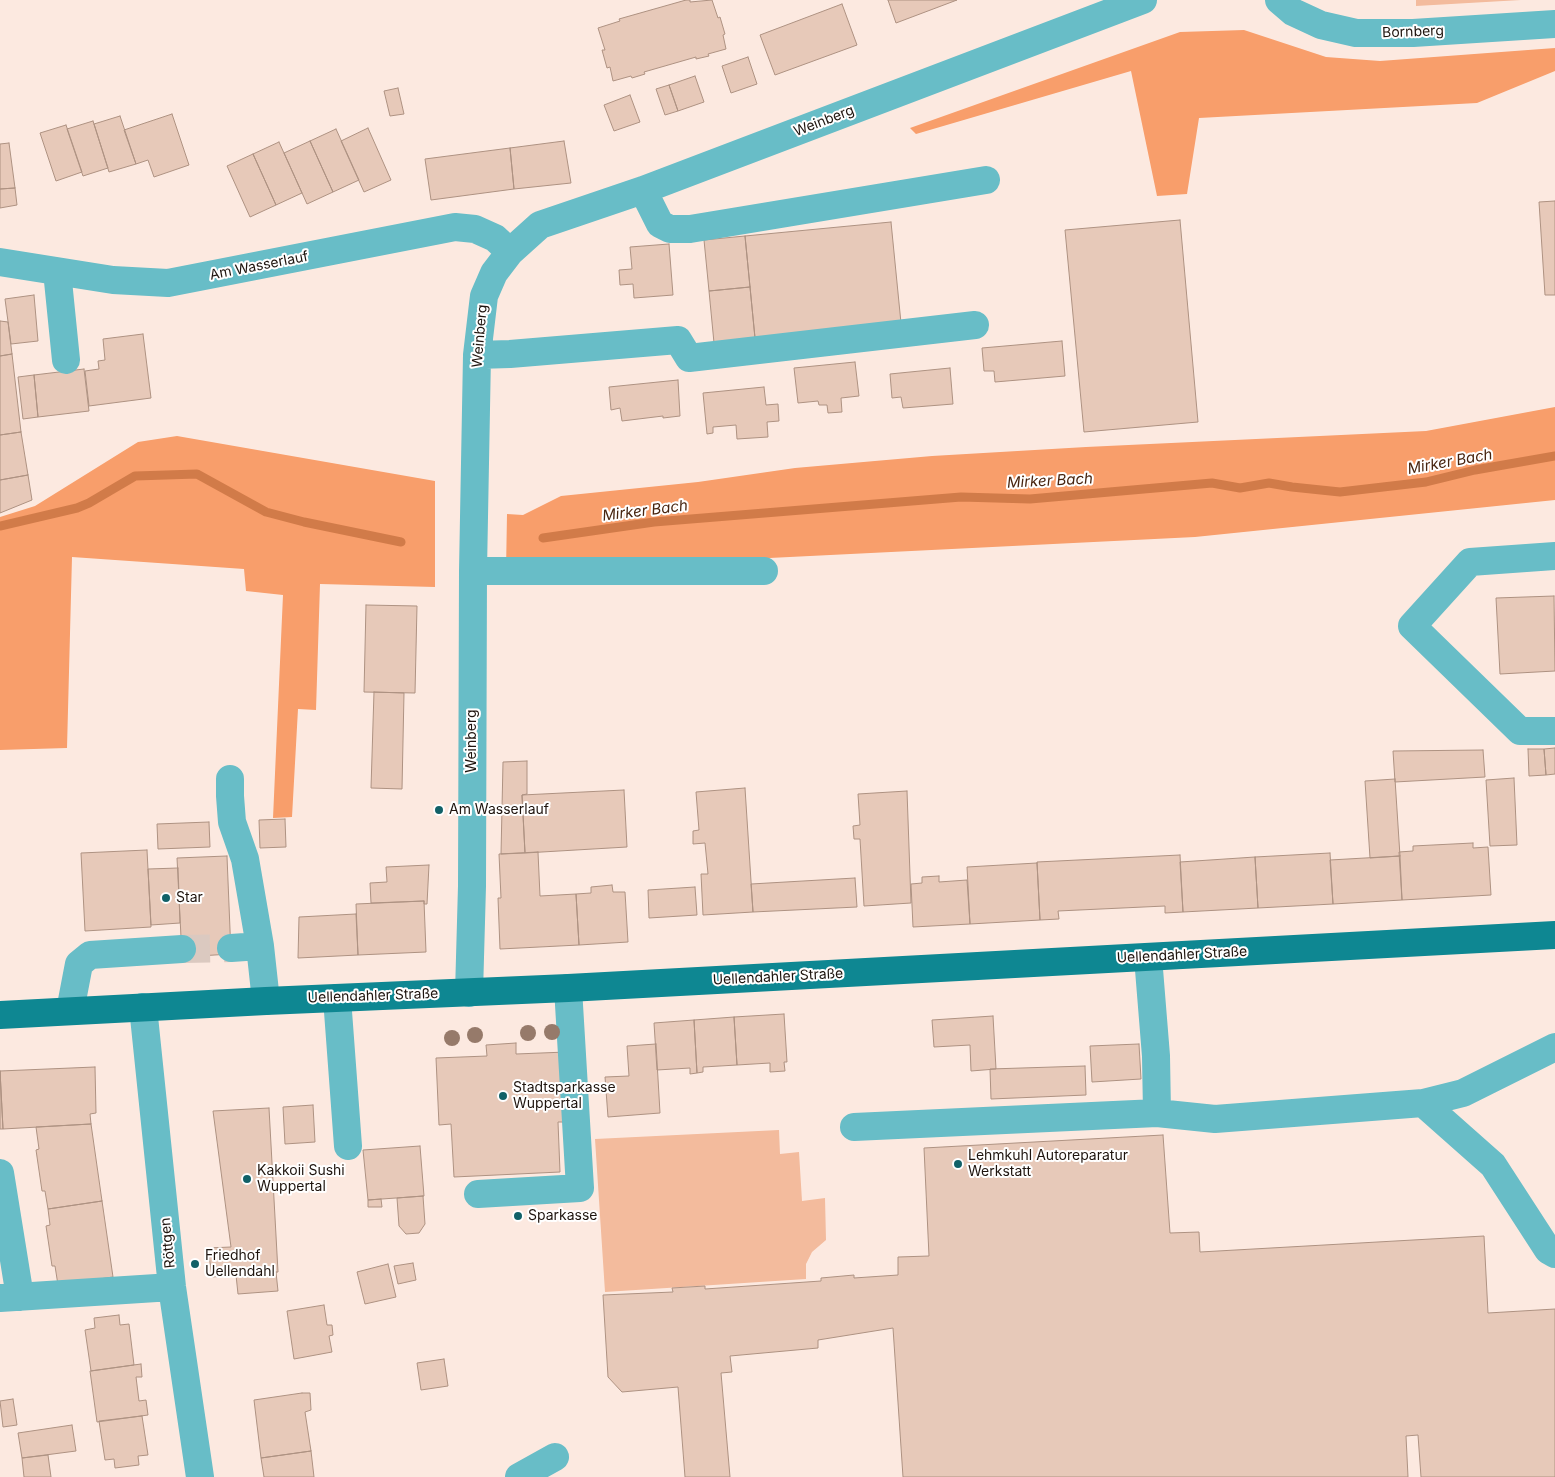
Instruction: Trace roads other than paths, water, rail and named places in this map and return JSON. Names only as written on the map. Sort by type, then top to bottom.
[{"type":"main road","name":"Uellendahler Straße","points":[[0,1015],[568,988],[1555,935]]},
{"type":"street","name":"Weinberg","points":[[469,992],[472,886],[473,571],[477,355],[484,296],[494,273],[510,252],[540,226],[643,190],[1143,0]]},
{"type":"street","name":"Bornberg","points":[[1279,0],[1293,12],[1321,25],[1356,33],[1413,33],[1555,24]]},
{"type":"street","points":[[643,190],[660,224],[670,229],[690,229],[986,180]]},
{"type":"street","name":"Am Wasserlauf","points":[[0,262],[112,280],[168,283],[455,227],[475,229],[495,238],[510,252]]},
{"type":"street","points":[[57,271],[66,360]]},
{"type":"street","points":[[477,355],[678,340],[689,358],[975,325]]},
{"type":"street","points":[[1555,556],[1470,562],[1412,626],[1520,732],[1555,731]]},
{"type":"street","points":[[473,571],[764,571]]},
{"type":"street","points":[[230,779],[232,822],[245,859],[260,946],[266,1001]]},
{"type":"street","points":[[231,948],[260,946]]},
{"type":"street","points":[[70,1012],[79,964],[90,955],[182,949]]},
{"type":"street","points":[[1148,957],[1156,1056],[1157,1113]]},
{"type":"street","points":[[478,1194],[580,1188],[568,988]]},
{"type":"street","points":[[336,998],[348,1146]]},
{"type":"street","name":"Röttgen","points":[[143,1007],[172,1287],[200,1477]]},
{"type":"street","points":[[854,1127],[1157,1113],[1215,1119],[1423,1103],[1463,1093],[1555,1047]]},
{"type":"street","points":[[1423,1103],[1493,1165],[1548,1250],[1555,1254]]},
{"type":"street","points":[[0,1173],[10,1297],[172,1287]]},
{"type":"street","points":[[519,1477],[555,1457]]},
{"type":"waterway","name":"Mirker Bach","points":[[543,538],[654,522],[961,497],[1030,499],[1212,483],[1240,488],[1269,483],[1340,492],[1426,482],[1475,470],[1555,456]]},
{"type":"waterway","name":"Mirker Bach","points":[[0,526],[77,508],[135,476],[197,474],[266,512],[304,522],[401,542]]},
{"type":"tunnel","points":[[182,949],[231,948]]},
{"type":"place","name":"Am Wasserlauf","points":[[439,810]]},
{"type":"place","name":"Star","points":[[166,898]]},
{"type":"place","name":"Stadtsparkasse Wuppertal","points":[[503,1096]]},
{"type":"place","name":"Lehmkuhl Autoreparatur Werkstatt","points":[[958,1164]]},
{"type":"place","name":"Kakkoii Sushi Wuppertal","points":[[247,1179]]},
{"type":"place","name":"Sparkasse","points":[[518,1216]]},
{"type":"place","name":"Friedhof Uellendahl","points":[[195,1264]]}]
